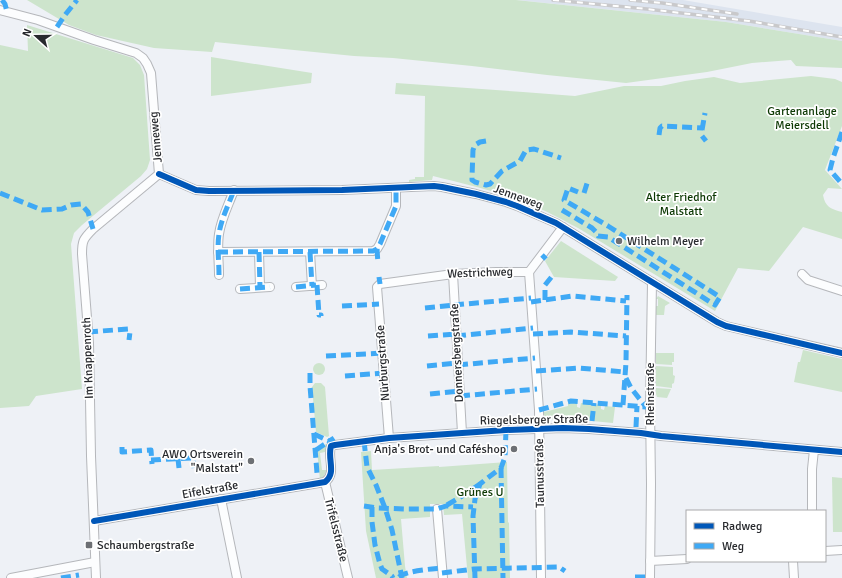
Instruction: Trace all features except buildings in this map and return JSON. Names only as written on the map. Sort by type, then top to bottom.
[{"type":"street","name":"Jenneweg","points":[[0,10],[38,20],[136,53],[143,58],[148,64],[151,73],[159,174],[196,190],[342,190],[434,186],[476,194],[517,206],[556,223],[717,322],[726,326],[842,353]]},
{"type":"street","name":"Im Knappenroth","points":[[96,578],[89,343],[82,244],[86,236],[93,229],[159,174]]},
{"type":"street","points":[[218,252],[373,251],[377,249],[394,210],[396,188]]},
{"type":"street","points":[[219,274],[218,240],[221,225],[234,190]]},
{"type":"street","name":"Westrichweg","points":[[378,287],[380,284],[452,274],[529,272],[563,227]]},
{"type":"street","points":[[259,252],[260,287]]},
{"type":"street","points":[[310,252],[312,286]]},
{"type":"street","name":"Taunusstraße","points":[[529,272],[539,429],[541,578]]},
{"type":"street","name":"Donnersbergstraße","points":[[452,274],[462,433]]},
{"type":"street","points":[[802,274],[808,280],[842,291]]},
{"type":"street","name":"Rheinstraße","points":[[650,578],[652,282]]},
{"type":"street","points":[[296,287],[322,285]]},
{"type":"street","points":[[240,289],[270,286]]},
{"type":"street","name":"Nürburgstraße","points":[[378,287],[389,438]]},
{"type":"street","name":"Riegelsberger Straße","points":[[327,480],[331,473],[331,446],[389,438],[506,430],[573,428],[842,452]]},
{"type":"street","points":[[812,510],[812,469],[814,450]]},
{"type":"street","name":"Eifelstraße","points":[[94,521],[327,480]]},
{"type":"street","name":"Trifelsstraße","points":[[327,480],[348,578]]},
{"type":"street","points":[[221,499],[237,578]]},
{"type":"street","points":[[437,509],[443,578]]},
{"type":"street","points":[[826,551],[842,550]]},
{"type":"street","points":[[650,561],[686,559]]},
{"type":"street","points":[[11,578],[96,562]]},
{"type":"street","points":[[793,562],[794,578]]},
{"type":"shaded area","points":[[517,0],[683,0],[842,27],[842,41],[726,22]]},
{"type":"green space","points":[[27,0],[516,0],[726,22],[842,41],[842,68],[796,66],[791,60],[752,63],[707,72],[626,83],[393,58],[354,56],[215,42],[212,52],[154,48],[96,35],[69,25]]},
{"type":"green space","points":[[27,25],[133,58],[140,65],[144,75],[150,160],[147,169],[141,176],[74,233],[71,244],[82,389],[36,396],[29,406],[0,408],[0,45],[28,51]]},
{"type":"green space","points":[[211,57],[312,73],[311,83],[211,96]]},
{"type":"green space","name":"Alter Friedhof Malstatt","points":[[811,76],[835,79],[842,82],[842,126],[825,170],[842,189],[828,188],[823,195],[825,202],[829,207],[842,212],[842,239],[803,227],[769,271],[738,268],[715,311],[578,228],[541,209],[516,199],[433,176],[432,180],[409,182],[409,180],[415,179],[415,177],[424,177],[425,96],[395,94],[396,83],[575,96],[624,86],[661,86],[714,77],[740,83]]},
{"type":"green space","points":[[561,241],[618,277],[615,281],[554,277],[545,261]]},
{"type":"green space","points":[[658,296],[670,303],[665,306],[664,315],[656,315],[658,299],[656,299]]},
{"type":"green space","points":[[803,350],[842,359],[842,392],[794,382],[798,362],[800,362]]},
{"type":"green space","points":[[656,353],[674,353],[674,362],[672,362],[672,365],[656,364]]},
{"type":"green space","points":[[319,363],[323,365],[325,369],[323,373],[319,375],[315,373],[313,369],[315,365]]},
{"type":"green space","points":[[656,366],[673,367],[673,375],[675,376],[672,388],[656,386]]},
{"type":"green space","points":[[315,383],[321,383],[325,387],[329,436],[327,437],[316,432],[312,387]]},
{"type":"green space","points":[[656,388],[671,389],[667,398],[657,397]]},
{"type":"green space","points":[[568,403],[577,403],[577,407],[580,408],[581,403],[601,405],[601,409],[604,410],[605,406],[615,407],[613,423],[548,419],[544,416],[544,412],[568,406]]},
{"type":"green space","points":[[326,444],[328,447],[325,452],[320,453],[322,470],[327,470],[323,478],[320,480],[317,450]]},
{"type":"green space","name":"Grünes U","points":[[371,451],[372,470],[507,462],[510,578],[468,578],[462,514],[444,515],[443,504],[430,504],[430,517],[401,519],[407,578],[376,578],[366,531],[361,452]]},
{"type":"green space","points":[[832,477],[842,478],[842,532],[833,532]]},
{"type":"railway","points":[[553,0],[749,21],[842,37]]},
{"type":"railway","points":[[630,0],[737,14]]},
{"type":"marked path","points":[[2,0],[5,4],[7,12]]},
{"type":"marked path","points":[[57,27],[77,0]]},
{"type":"marked path","points":[[702,130],[705,113]]},
{"type":"marked path","points":[[659,135],[660,128],[662,126],[703,128]]},
{"type":"marked path","points":[[842,132],[830,170],[842,184]]},
{"type":"marked path","points":[[702,136],[706,141]]},
{"type":"marked path","points":[[486,141],[475,145],[473,150],[472,177],[472,180],[475,182],[486,185],[490,184],[502,171],[520,161],[526,150],[534,149],[561,158]]},
{"type":"marked path","points":[[584,193],[588,180]]},
{"type":"marked path","points":[[218,252],[373,251],[377,249],[380,244],[396,206],[396,188]]},
{"type":"marked path","points":[[562,210],[592,228],[598,236],[608,237],[715,305],[720,297],[564,200],[568,188],[578,192]]},
{"type":"marked path","points":[[219,275],[218,249],[220,228],[234,190]]},
{"type":"marked path","points":[[0,193],[42,210],[62,209],[71,205],[81,204],[88,212],[93,229]]},
{"type":"marked path","points":[[377,249],[378,264]]},
{"type":"marked path","points":[[259,252],[260,287]]},
{"type":"marked path","points":[[310,252],[312,286]]},
{"type":"marked path","points":[[542,255],[546,259]]},
{"type":"marked path","points":[[545,300],[545,285],[553,275]]},
{"type":"marked path","points":[[379,277],[380,284]]},
{"type":"marked path","points":[[296,287],[316,285]]},
{"type":"marked path","points":[[317,285],[319,315],[321,316]]},
{"type":"marked path","points":[[240,289],[270,287]]},
{"type":"marked path","points":[[623,405],[626,362],[627,295]]},
{"type":"marked path","points":[[531,302],[572,296],[626,301]]},
{"type":"marked path","points":[[454,305],[531,298]]},
{"type":"marked path","points":[[342,306],[379,304]]},
{"type":"marked path","points":[[425,308],[454,305]]},
{"type":"marked path","points":[[456,336],[533,328]]},
{"type":"marked path","points":[[88,332],[128,329],[130,332],[129,340]]},
{"type":"marked path","points":[[533,334],[571,332],[626,336]]},
{"type":"marked path","points":[[428,336],[456,334]]},
{"type":"marked path","points":[[326,356],[383,353]]},
{"type":"marked path","points":[[458,365],[535,358]]},
{"type":"marked path","points":[[427,366],[458,363]]},
{"type":"marked path","points":[[536,371],[579,368],[625,372]]},
{"type":"marked path","points":[[310,373],[317,473]]},
{"type":"marked path","points":[[345,376],[384,373]]},
{"type":"marked path","points":[[626,378],[631,388],[646,407]]},
{"type":"marked path","points":[[460,396],[537,389]]},
{"type":"marked path","points":[[430,394],[460,391]]},
{"type":"marked path","points":[[539,410],[571,401],[646,407]]},
{"type":"marked path","points":[[592,421],[594,403]]},
{"type":"marked path","points":[[636,427],[637,406]]},
{"type":"marked path","points":[[475,578],[473,516],[475,499],[480,484],[501,468],[505,457],[506,430]]},
{"type":"marked path","points":[[314,434],[329,441]]},
{"type":"marked path","points":[[316,450],[334,438]]},
{"type":"marked path","points":[[364,441],[367,467],[376,485],[392,530],[402,578]]},
{"type":"marked path","points":[[122,447],[122,452],[151,450],[152,464]]},
{"type":"marked path","points":[[151,460],[193,458],[194,468]]},
{"type":"marked path","points":[[178,459],[179,468]]},
{"type":"marked path","points":[[501,468],[503,578]]},
{"type":"marked path","points":[[447,505],[480,484]]},
{"type":"marked path","points":[[364,506],[407,509],[437,509],[446,506],[473,507]]},
{"type":"marked path","points":[[372,507],[375,545],[380,564],[382,569],[393,578]]},
{"type":"marked path","points":[[442,573],[474,569],[559,567],[565,571]]},
{"type":"marked path","points":[[399,577],[413,572],[441,568]]},
{"type":"marked path","points":[[61,578],[79,575]]},
{"type":"marked path","points":[[635,577],[650,577]]},
{"type":"cycle path","points":[[159,174],[196,190],[209,191],[342,190],[434,186],[476,194],[506,202],[556,223],[717,322],[726,326],[842,353]]},
{"type":"cycle path","points":[[94,521],[325,482],[329,478],[331,470],[331,446],[389,438],[506,430],[563,428],[641,433],[842,452]]},
{"type":"place","name":"Wilhelm Meyer","points":[[619,241]]},
{"type":"place","name":"Anja's Brot- und Caféshop","points":[[514,449]]},
{"type":"place","name":"AWO Ortsverein \"Malstatt\"","points":[[251,461]]},
{"type":"place","name":"Schaumbergstraße","points":[[89,545]]},
{"type":"park label","name":"Gartenanlage Meiersdell","points":[[802,118]]}]
